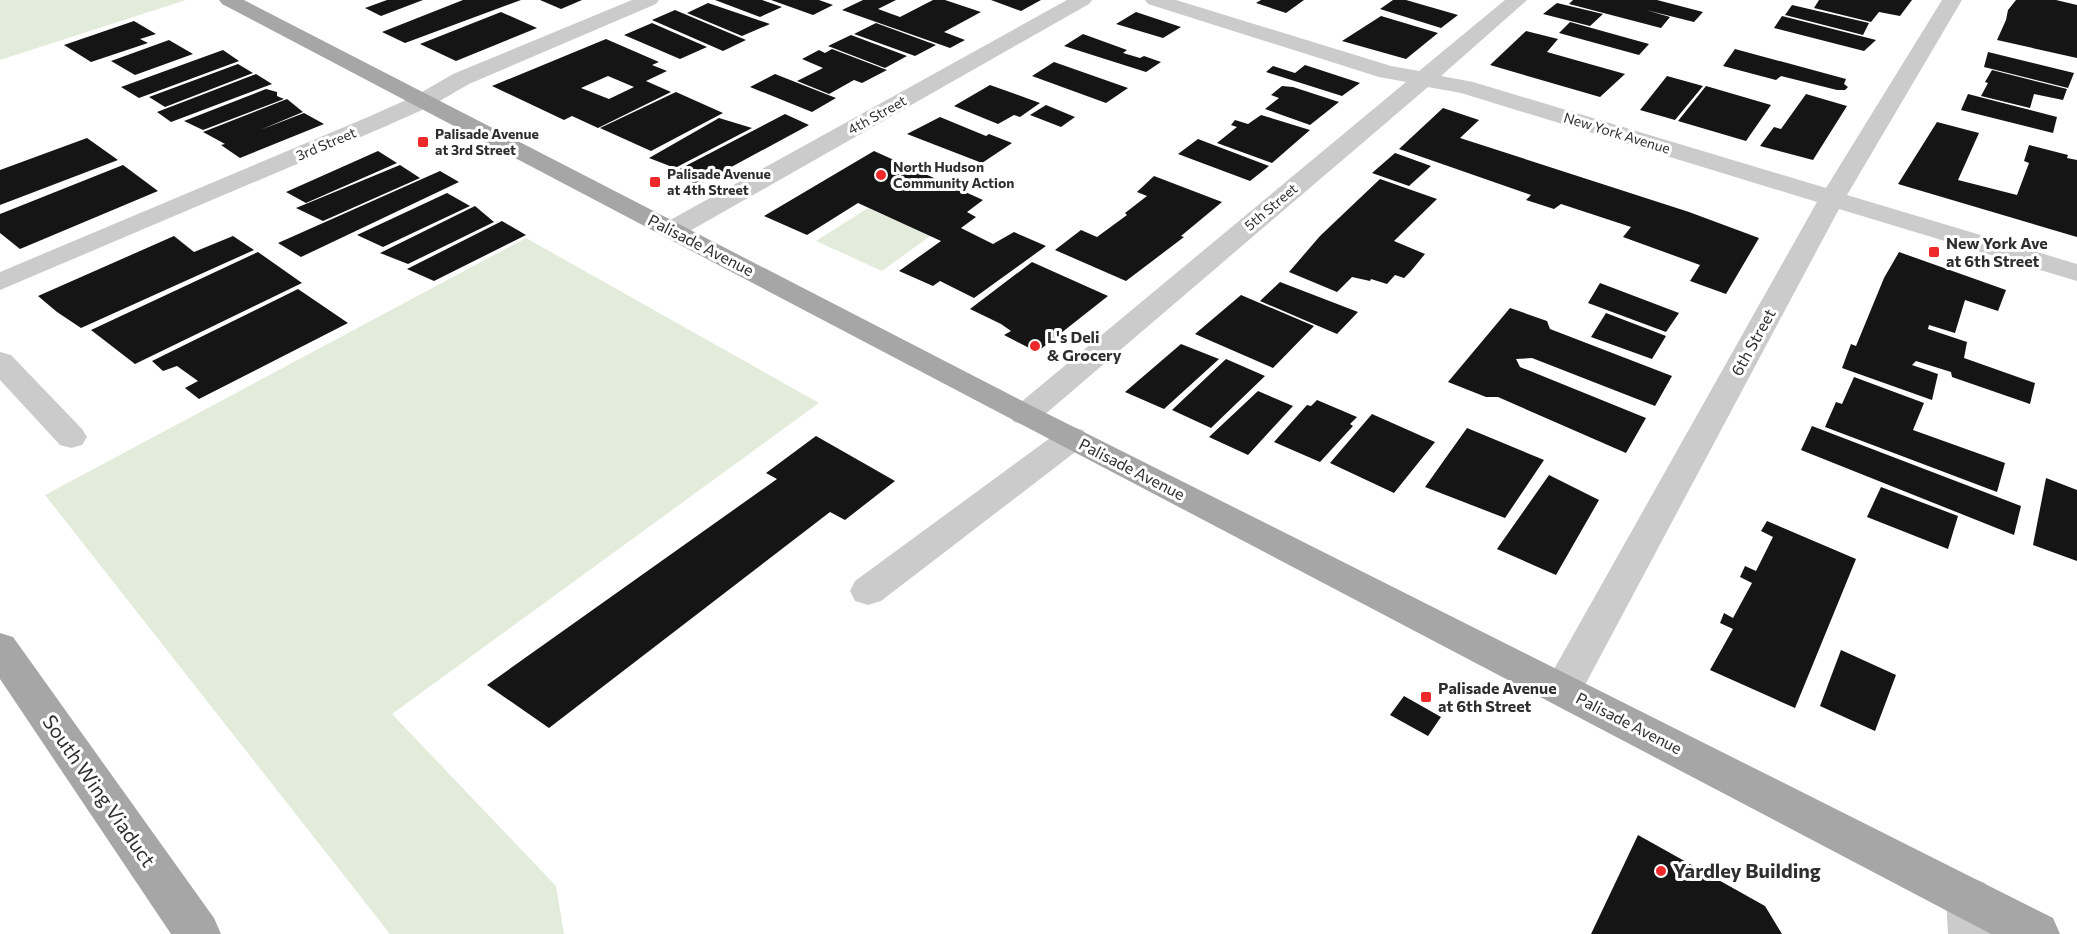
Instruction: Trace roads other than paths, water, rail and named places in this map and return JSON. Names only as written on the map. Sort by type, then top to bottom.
[{"type":"main road","name":"Palisade Avenue","points":[[229,0],[1025,415],[1563,689],[1970,916],[2037,934]]},
{"type":"main road","name":"South Wing Viaduct","points":[[0,648],[198,934]]},
{"type":"street","name":"3rd Street","points":[[0,282],[423,101],[461,80],[649,0]]},
{"type":"street","name":"4th Street","points":[[672,230],[1082,0]]},
{"type":"street","name":"New York Avenue","points":[[1155,0],[1387,72],[1465,87],[2077,273]]},
{"type":"street","name":"5th Street","points":[[1025,415],[1517,0]]},
{"type":"street","name":"6th Street","points":[[1563,689],[1818,222],[1952,0]]},
{"type":"street","points":[[0,362],[71,437]]},
{"type":"street","points":[[868,591],[1072,438]]},
{"type":"place","name":"Palisade Avenue at 3rd Street","points":[[423,142]]},
{"type":"place","name":"North Hudson Community Action","points":[[881,175]]},
{"type":"place","name":"Palisade Avenue at 4th Street","points":[[655,182]]},
{"type":"place","name":"New York Ave at 6th Street","points":[[1934,252]]},
{"type":"place","name":"L's Deli & Grocery","points":[[1035,346]]},
{"type":"place","name":"Palisade Avenue at 6th Street","points":[[1426,697]]},
{"type":"place","name":"Yardley Building","points":[[1661,871]]}]
